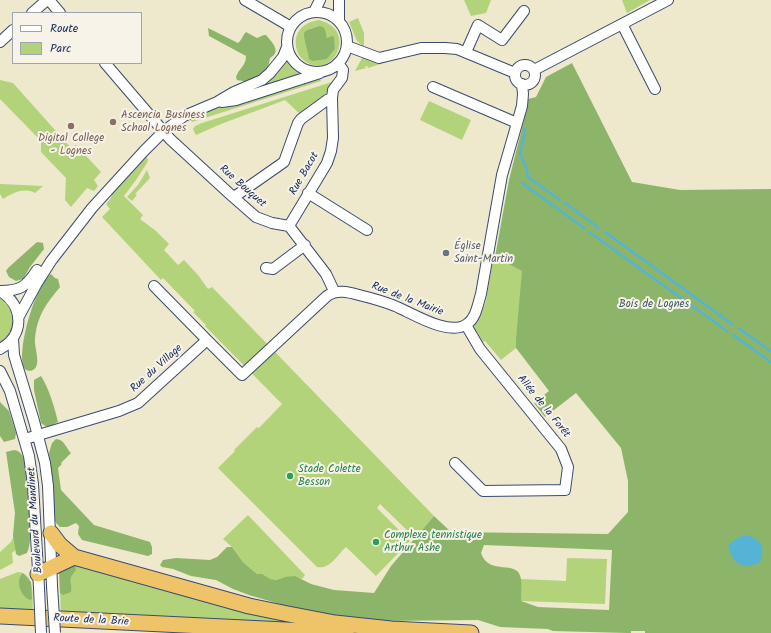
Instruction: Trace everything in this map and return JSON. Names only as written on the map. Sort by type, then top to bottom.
[{"type":"highway","points":[[51,533],[60,545],[74,557],[249,606],[335,623],[391,629],[471,633]]},
{"type":"highway","points":[[38,581],[52,567],[74,557]]},
{"type":"highway","name":"Route de la Brie","points":[[0,616],[349,633]]},
{"type":"highway","name":"Route de la Brie","points":[[0,623],[174,633]]},
{"type":"street","points":[[33,12],[48,0],[59,12]]},
{"type":"street","points":[[244,0],[291,27]]},
{"type":"street","points":[[314,12],[320,0]]},
{"type":"street","points":[[339,0],[339,21]]},
{"type":"street","points":[[534,70],[668,0]]},
{"type":"street","points":[[466,52],[478,25],[502,40],[524,11]]},
{"type":"street","points":[[216,102],[236,100],[326,71],[338,63],[343,57],[347,46],[346,35],[339,21],[330,14],[314,12],[298,18],[291,27],[288,37],[288,47],[292,57],[299,66],[309,71],[326,71]]},
{"type":"street","points":[[622,24],[654,89]]},
{"type":"street","points":[[0,42],[12,31]]},
{"type":"street","points":[[347,46],[379,58],[428,47],[445,48],[466,52],[515,73]]},
{"type":"street","points":[[18,318],[51,261],[92,208],[161,129],[184,116],[262,80],[283,57],[288,47]]},
{"type":"street","name":"Rue Bacot","points":[[289,226],[327,163],[331,152],[334,138],[332,98],[334,90],[342,78],[343,70],[338,63]]},
{"type":"street","name":"Rue Bouquet","points":[[106,64],[161,129],[256,217],[272,223],[289,226]]},
{"type":"street","points":[[524,65],[530,66],[534,70],[535,77],[529,84],[522,84],[517,80],[515,73],[518,68],[524,65]]},
{"type":"street","points":[[466,325],[470,322],[477,309],[481,294],[502,175],[522,106],[522,84]]},
{"type":"street","points":[[433,87],[517,123]]},
{"type":"street","points":[[233,196],[284,162],[298,123],[301,119],[332,98]]},
{"type":"street","points":[[308,193],[367,230]]},
{"type":"street","points":[[0,291],[11,291],[25,286],[44,259],[79,216],[92,208]]},
{"type":"street","points":[[154,286],[242,375],[334,291],[326,274],[289,226]]},
{"type":"street","points":[[266,268],[273,269],[305,245]]},
{"type":"street","points":[[0,291],[13,302],[18,313],[18,318]]},
{"type":"street","name":"Rue de la Mairie","points":[[334,291],[370,298],[394,306],[436,325],[453,328],[466,325]]},
{"type":"street","name":"Boulevard du Mandinet","points":[[18,318],[17,329],[13,338],[14,355],[39,436],[48,486],[55,633]]},
{"type":"street","name":"Allée de la Forêt","points":[[455,463],[483,490],[565,490],[568,467],[561,449],[480,349],[466,325]]},
{"type":"street","points":[[0,349],[13,338]]},
{"type":"street","name":"Rue du Village","points":[[25,440],[118,411],[138,403],[207,340]]},
{"type":"street","name":"Boulevard du Mandinet","points":[[0,371],[10,391],[29,456],[33,484],[41,633]]},
{"type":"green space","points":[[464,0],[491,0],[486,13],[471,16]]},
{"type":"green space","points":[[622,0],[650,0],[627,13]]},
{"type":"green space","points":[[358,18],[364,33],[364,47],[357,41],[349,22]]},
{"type":"green space","points":[[319,20],[331,25],[338,33],[340,42],[338,52],[333,59],[325,64],[316,66],[306,62],[300,57],[296,44],[296,38],[300,29],[313,21]],"holes":[[[319,26],[335,49],[327,59],[307,30]]]},
{"type":"green space","points":[[319,26],[325,29],[327,38],[332,36],[334,37],[335,49],[327,59],[313,61],[309,59],[304,33],[307,30]]},
{"type":"green space","points":[[208,28],[238,43],[246,32],[257,38],[266,35],[276,50],[274,56],[270,58],[268,68],[257,78],[248,82],[237,80],[236,77],[244,65],[246,56],[209,36]]},
{"type":"green space","points":[[364,57],[386,60],[387,62],[368,68],[365,66],[366,68],[355,71]]},
{"type":"green space","points":[[285,60],[301,76],[258,88],[280,70]]},
{"type":"green space","name":"Bois de Lognes","points":[[572,63],[632,182],[680,190],[771,189],[771,633],[645,633],[645,631],[631,631],[631,633],[627,633],[553,631],[548,629],[500,627],[478,620],[379,621],[347,618],[290,607],[249,595],[216,580],[191,576],[173,569],[162,567],[160,565],[163,560],[176,558],[210,560],[217,557],[227,547],[232,547],[243,562],[257,574],[262,574],[270,579],[276,580],[295,576],[311,584],[334,590],[374,593],[391,566],[434,516],[451,532],[608,534],[628,512],[628,481],[621,448],[576,393],[545,417],[534,403],[549,391],[516,348],[522,271],[495,257],[509,180],[528,99],[536,97],[546,77]],"holes":[[[484,545],[612,550],[609,610],[538,607],[521,601],[521,579],[519,573],[515,569],[490,564],[485,560],[481,553]]]},
{"type":"green space","points":[[320,79],[321,81],[192,122],[190,119],[209,110]]},
{"type":"green space","points":[[0,80],[13,83],[71,148],[76,145],[101,172],[94,180],[98,186],[94,191],[87,188],[71,207],[65,200],[66,178],[41,152],[41,141],[0,99]]},
{"type":"green space","points":[[332,82],[328,92],[300,114],[285,100],[196,135],[193,129],[195,126],[202,123]]},
{"type":"green space","points":[[429,101],[471,120],[462,140],[420,120]]},
{"type":"green space","points":[[146,156],[148,160],[147,163],[124,196],[143,215],[140,219],[156,231],[169,244],[164,250],[178,265],[184,260],[198,275],[208,289],[212,287],[434,516],[415,538],[380,504],[377,508],[410,541],[376,576],[346,547],[330,564],[317,567],[218,468],[257,427],[259,428],[282,404],[205,326],[206,325],[193,312],[195,311],[163,278],[161,280],[102,217],[110,209],[106,204],[111,198],[112,194]]},
{"type":"green space","points":[[147,170],[150,178],[135,194],[137,195],[132,201],[127,197],[138,185]]},
{"type":"green space","points":[[0,184],[43,186],[35,193],[31,191],[22,191],[14,193],[3,199],[0,194]]},
{"type":"green space","points":[[37,242],[43,243],[44,249],[23,279],[16,281],[9,277],[6,271],[8,268]]},
{"type":"green space","points":[[495,257],[523,271],[516,348],[501,360],[485,341],[483,342],[474,327],[486,301],[493,260]]},
{"type":"green space","points":[[51,274],[58,279],[60,287],[46,305],[40,317],[35,339],[37,361],[36,368],[33,370],[26,369],[22,361],[23,347],[31,311],[37,294],[44,281]]},
{"type":"green space","points":[[0,297],[10,308],[14,320],[10,332],[0,343]]},
{"type":"green space","points":[[41,376],[49,392],[58,422],[50,426],[45,426],[41,423],[34,390],[34,380]]},
{"type":"green space","points":[[0,402],[9,411],[16,433],[15,439],[4,442],[0,436]]},
{"type":"green space","points":[[56,439],[61,440],[71,453],[58,468],[61,490],[94,525],[150,542],[152,554],[148,556],[82,540],[78,534],[79,526],[76,523],[67,527],[60,527],[56,523],[54,518],[49,453],[52,443]]},
{"type":"green space","points":[[14,450],[21,454],[26,465],[31,505],[31,534],[29,546],[27,553],[19,556],[16,554],[13,535],[15,513],[6,452]]},
{"type":"green space","points":[[248,515],[305,575],[302,579],[285,577],[273,580],[257,574],[243,562],[232,547],[223,539]]},
{"type":"green space","points":[[14,536],[19,547],[12,553],[13,563],[0,570],[0,552],[11,542]]},
{"type":"green space","points":[[567,558],[607,559],[605,604],[520,601],[521,579],[566,581]]},
{"type":"green space","points":[[71,563],[301,624],[272,622],[263,625],[61,614],[59,568]]},
{"type":"green space","points":[[75,563],[76,570],[71,577],[71,592],[63,595],[60,593],[59,568]]},
{"type":"green space","points":[[18,572],[24,573],[30,582],[33,594],[33,612],[0,610],[0,579]]},
{"type":"green space","points":[[23,573],[31,582],[32,599],[30,600],[21,592],[19,580]]},
{"type":"water","points":[[745,535],[755,538],[761,545],[762,553],[759,563],[747,566],[742,565],[738,564],[732,557],[728,545],[737,538]]},
{"type":"waterway","points":[[524,128],[525,132],[520,154],[526,167],[528,177],[560,200]]},
{"type":"waterway","points":[[522,183],[584,228]]},
{"type":"waterway","points":[[565,203],[599,228]]},
{"type":"waterway","points":[[589,232],[727,331]]},
{"type":"waterway","points":[[605,232],[732,324]]},
{"type":"waterway","points":[[738,328],[771,351]]},
{"type":"waterway","points":[[733,335],[771,362]]},
{"type":"place","name":"Ascencia Business School Lognes","points":[[113,122]]},
{"type":"place","name":"Digital College - Lognes","points":[[71,126]]},
{"type":"place","name":"Église Saint-Martin","points":[[446,253]]},
{"type":"place","name":"Stade Colette Besson","points":[[290,476]]},
{"type":"place","name":"Complexe tennistique Arthur Ashe","points":[[376,542]]}]
